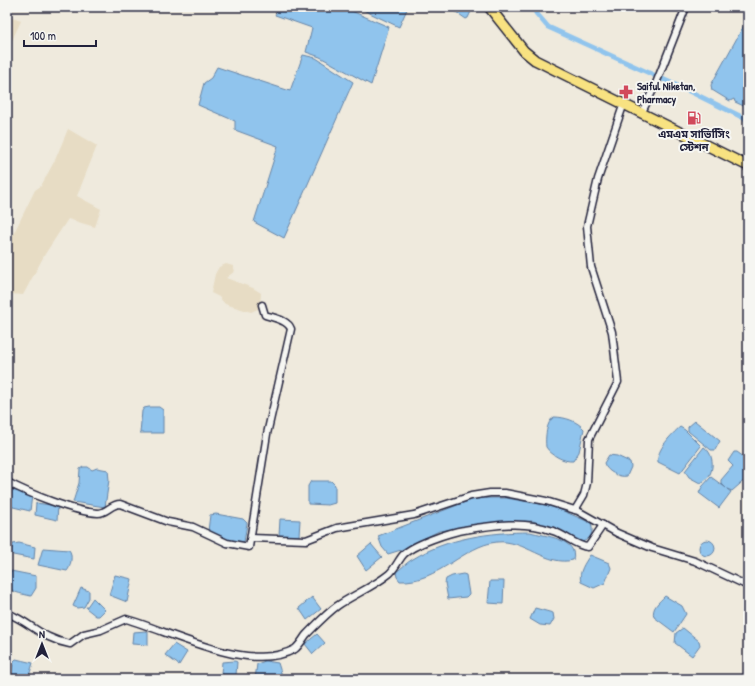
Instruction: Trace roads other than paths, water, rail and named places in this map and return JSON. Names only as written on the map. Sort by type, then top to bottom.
[{"type":"highway","points":[[490,7],[524,51],[534,60],[624,103],[748,166]]},
{"type":"street","points":[[642,112],[655,86],[686,7]]},
{"type":"street","points":[[575,510],[584,495],[587,483],[589,439],[618,382],[612,332],[591,267],[587,226],[598,179],[624,103]]},
{"type":"street","points":[[7,482],[26,492],[64,505],[95,513],[106,511],[112,506],[120,504],[158,519],[193,527],[227,543],[249,547],[267,434],[291,329],[289,325],[283,321],[265,315],[262,305]]},
{"type":"street","points":[[251,538],[306,540],[337,528],[414,515],[471,496],[490,493],[523,496],[575,510],[652,548],[695,561],[748,586]]},
{"type":"street","points":[[7,613],[25,622],[49,638],[70,644],[84,634],[101,630],[126,619],[217,650],[262,656],[279,654],[296,648],[316,625],[337,606],[390,574],[404,553],[437,538],[462,530],[532,524],[555,532],[581,547],[588,547],[603,525]]},
{"type":"water","points":[[279,7],[342,7],[389,27],[371,85],[320,57],[306,52],[312,28],[275,15]]},
{"type":"water","points":[[357,7],[408,7],[399,27]]},
{"type":"water","points":[[449,7],[473,7],[468,18],[466,19]]},
{"type":"water","points":[[748,18],[748,108],[735,102],[734,99],[730,101],[712,90],[711,85]]},
{"type":"water","points":[[303,55],[316,58],[353,82],[284,238],[254,222],[278,146],[235,130],[235,121],[198,105],[204,83],[211,78],[217,67],[290,91]]},
{"type":"water","points":[[159,407],[163,410],[163,433],[140,433],[142,411],[144,408]]},
{"type":"water","points":[[554,417],[570,420],[584,429],[579,452],[573,461],[558,457],[551,453],[546,447],[548,426],[551,419]]},
{"type":"water","points":[[695,421],[720,441],[715,450],[711,450],[688,431],[688,427]]},
{"type":"water","points":[[680,427],[701,446],[680,473],[658,462],[658,457],[662,447]]},
{"type":"water","points":[[704,447],[711,455],[712,466],[709,476],[700,483],[689,477],[685,471]]},
{"type":"water","points":[[734,452],[737,452],[748,460],[748,477],[732,491],[727,489],[731,492],[719,508],[699,493],[711,477],[726,488],[721,483],[721,480],[733,466],[728,461]]},
{"type":"water","points":[[609,455],[617,456],[630,462],[631,467],[627,476],[617,475],[607,469],[604,463]]},
{"type":"water","points":[[83,467],[88,467],[92,470],[97,468],[108,470],[109,480],[105,507],[73,502],[79,483],[80,469]]},
{"type":"water","points":[[311,481],[331,481],[335,485],[335,503],[328,505],[308,504],[308,486]]},
{"type":"water","points":[[12,490],[32,495],[30,511],[9,506]]},
{"type":"water","points":[[506,498],[552,506],[591,523],[591,535],[588,539],[582,542],[533,521],[510,522],[439,531],[401,550],[388,554],[382,547],[378,536],[473,499]]},
{"type":"water","points":[[36,503],[58,506],[57,520],[35,515]]},
{"type":"water","points":[[216,514],[243,519],[247,523],[244,542],[228,541],[208,531],[210,515]]},
{"type":"water","points":[[280,519],[300,520],[299,536],[279,536]]},
{"type":"water","points":[[530,532],[552,537],[566,543],[571,547],[573,560],[554,560],[517,545],[507,542],[497,542],[473,550],[427,576],[414,580],[400,581],[397,577],[396,572],[409,562],[440,546],[455,541],[485,535]]},
{"type":"water","points":[[704,540],[710,540],[715,545],[713,554],[710,556],[704,556],[699,551],[699,545]]},
{"type":"water","points":[[19,543],[35,547],[34,559],[13,555],[11,551],[13,544]]},
{"type":"water","points":[[371,544],[382,557],[366,570],[357,556]]},
{"type":"water","points":[[43,548],[69,550],[71,560],[70,567],[67,571],[38,565]]},
{"type":"water","points":[[590,555],[609,563],[611,568],[605,583],[594,588],[581,582],[580,578],[582,568]]},
{"type":"water","points":[[11,571],[36,576],[36,588],[31,596],[15,592],[9,587],[8,583]]},
{"type":"water","points":[[463,574],[466,575],[469,594],[466,597],[448,599],[445,583],[446,579]]},
{"type":"water","points":[[115,575],[132,579],[127,602],[109,595]]},
{"type":"water","points":[[490,581],[504,581],[503,604],[488,603]]},
{"type":"water","points":[[81,588],[89,591],[89,598],[84,607],[77,608],[73,606]]},
{"type":"water","points":[[665,596],[682,606],[686,614],[674,632],[654,617],[653,614],[658,603]]},
{"type":"water","points":[[312,597],[321,609],[307,620],[299,608]]},
{"type":"water","points":[[93,598],[105,610],[99,616],[96,616],[86,608]]},
{"type":"water","points":[[535,608],[553,613],[554,619],[550,626],[540,625],[530,619]]},
{"type":"water","points":[[683,628],[699,641],[700,645],[692,656],[675,643],[676,633]]},
{"type":"water","points":[[133,632],[148,632],[148,645],[132,644]]},
{"type":"water","points":[[317,634],[325,643],[313,654],[305,644]]},
{"type":"water","points":[[174,644],[187,652],[179,665],[165,655]]},
{"type":"water","points":[[16,659],[33,663],[28,679],[9,679],[14,661]]},
{"type":"water","points":[[265,661],[278,663],[283,679],[255,679],[257,664]]},
{"type":"water","points":[[222,662],[237,662],[236,675],[221,674]]},
{"type":"waterway","points":[[534,7],[536,13],[548,27],[691,92],[748,120]]},
{"type":"place","name":"Saiful Niketan, Pharmacy","points":[[626,92]]},
{"type":"place","name":"এমএম সাভ‌িসি‌িং স্ট‌েশন","points":[[694,118]]}]
